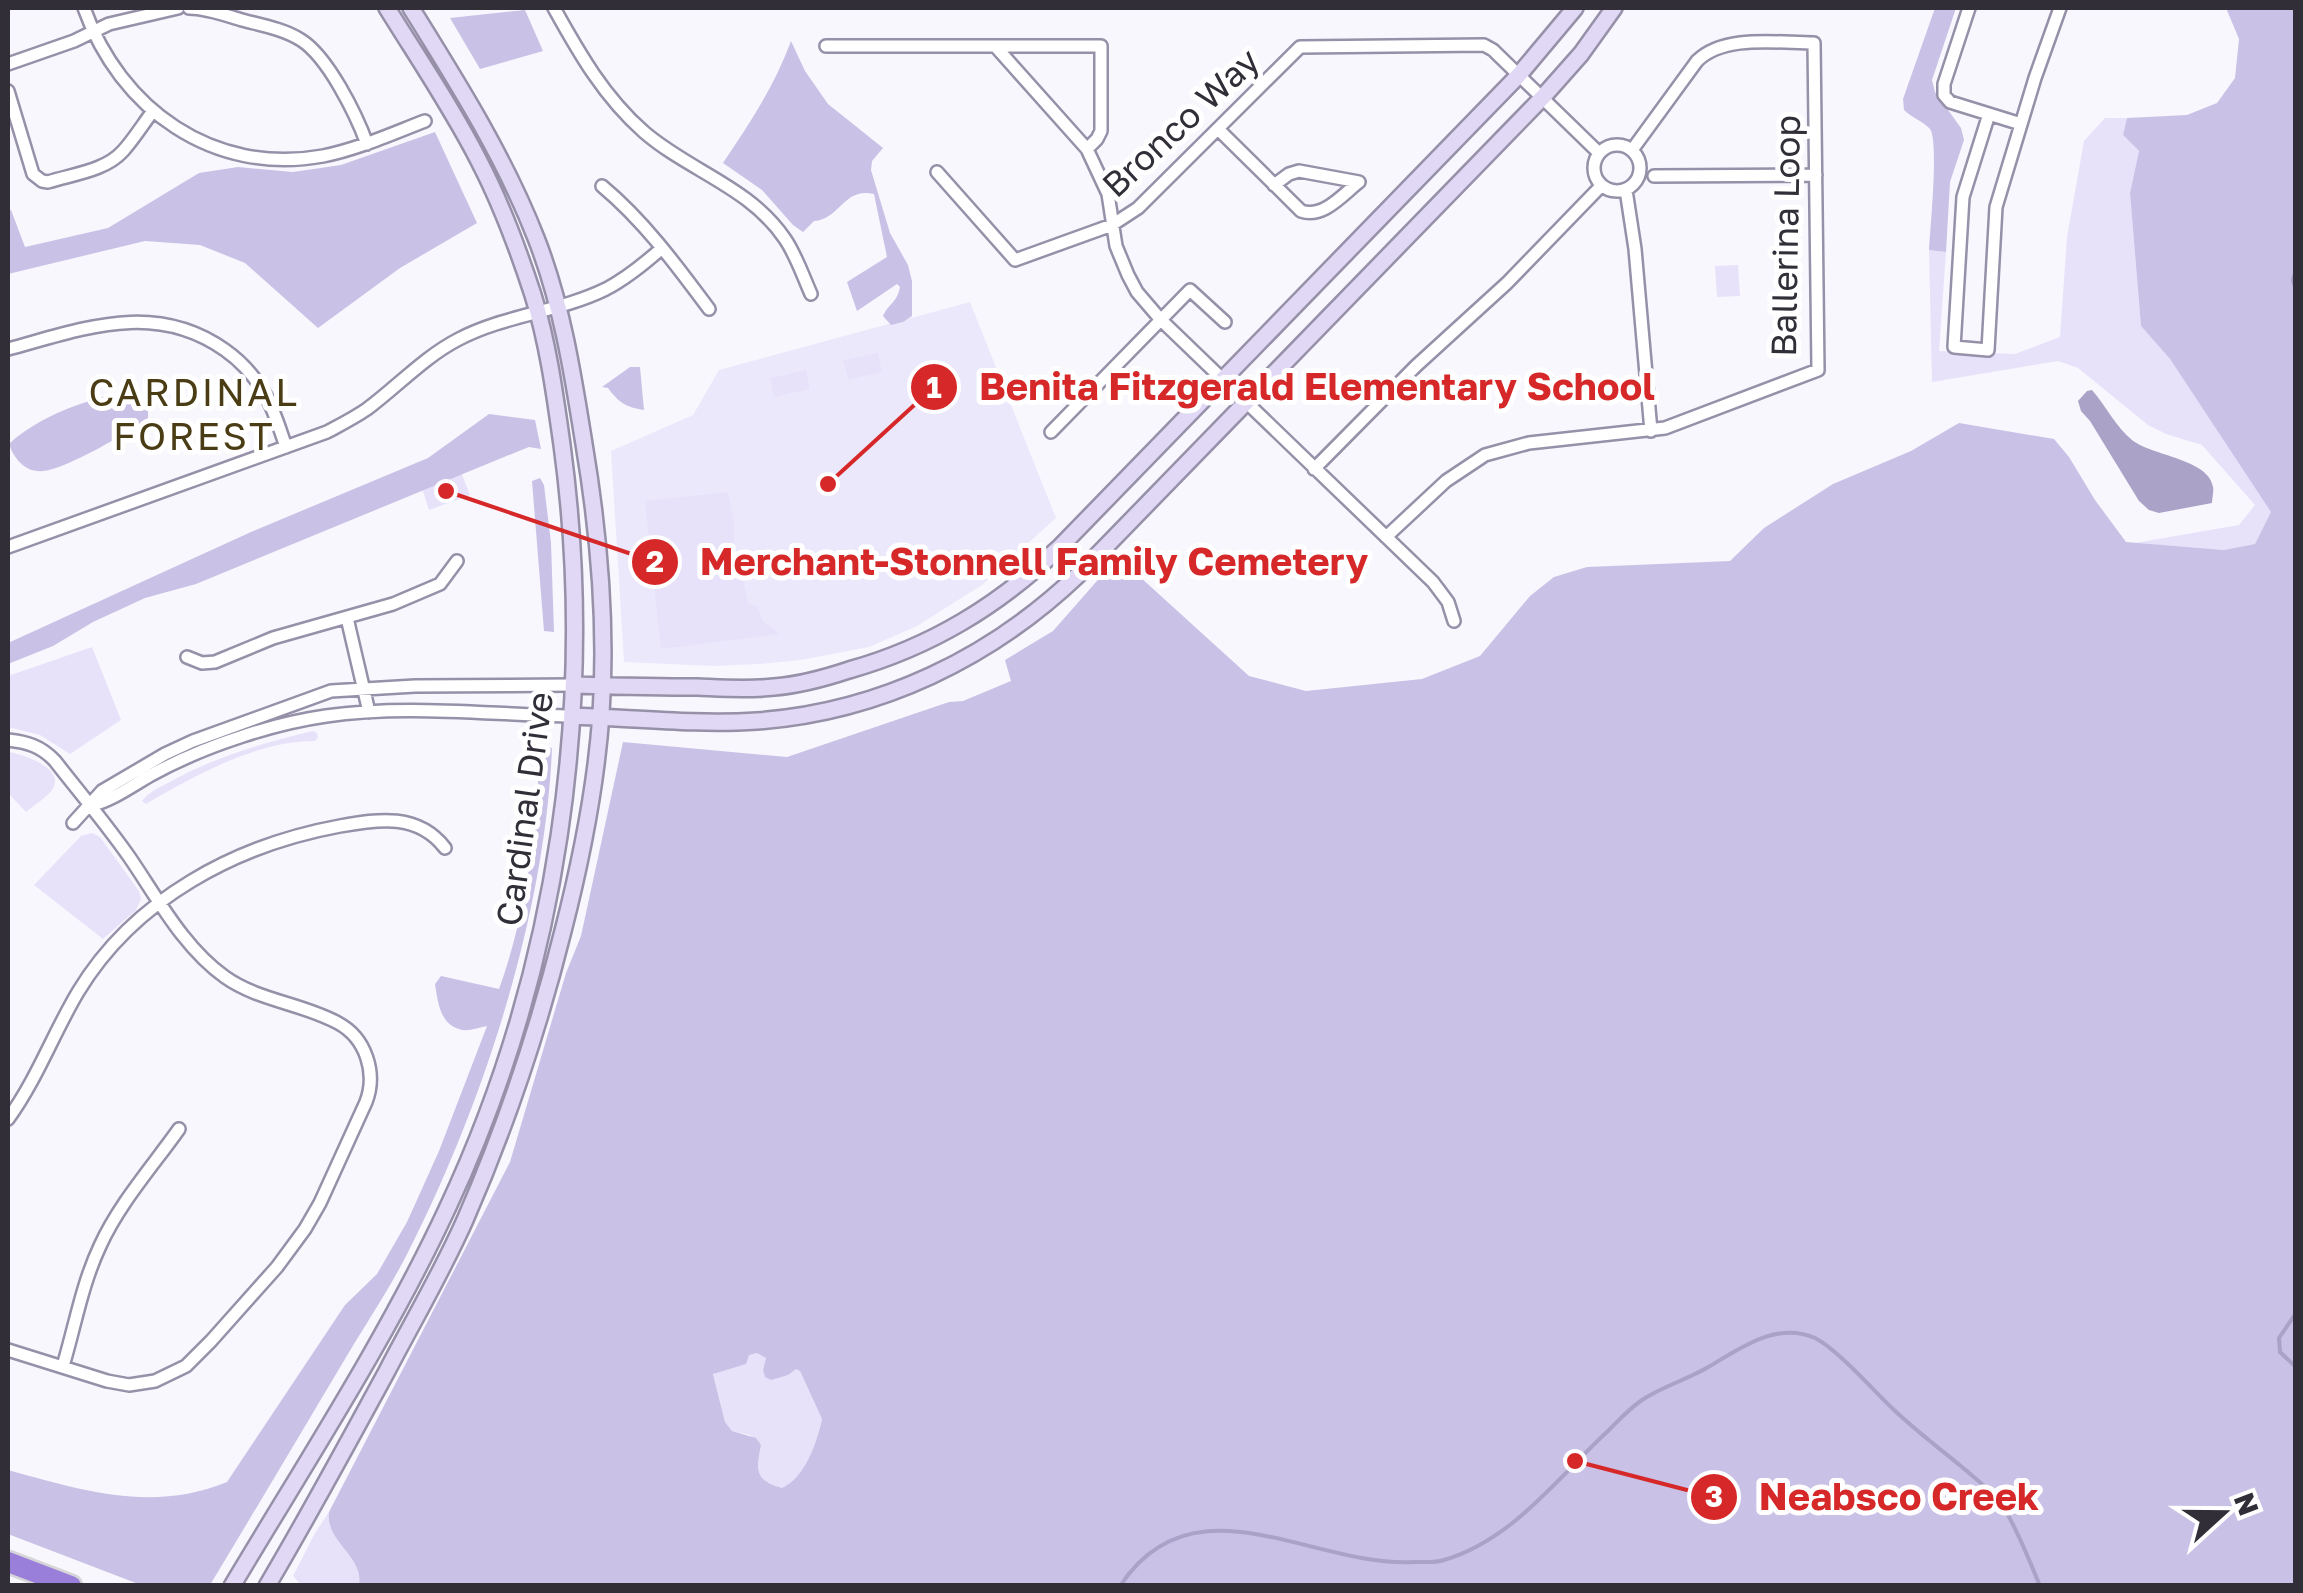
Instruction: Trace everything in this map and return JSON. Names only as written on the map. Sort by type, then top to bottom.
[{"type":"highway","points":[[8,1562],[71,1586]]},
{"type":"main road","name":"Cardinal Drive","points":[[232,1586],[410,1283],[477,1138],[516,1026],[540,936],[560,826],[572,716],[571,524],[557,412],[538,312],[516,246],[478,160],[387,8]]},
{"type":"main road","name":"Cardinal Drive","points":[[267,1586],[416,1316],[462,1226],[496,1145],[529,1056],[572,894],[600,717],[601,587],[594,504],[558,306],[538,243],[501,158],[410,8]]},
{"type":"main road","points":[[573,685],[774,687],[818,679],[932,640],[985,610],[1038,568],[1518,76],[1575,8]]},
{"type":"main road","points":[[572,716],[726,722],[780,719],[856,704],[949,668],[1010,632],[1058,594],[1542,98],[1614,8]]},
{"type":"street","points":[[84,8],[92,32],[118,76],[152,111],[211,146],[256,158],[295,159],[368,144],[424,122]]},
{"type":"street","points":[[8,64],[109,24],[178,8]]},
{"type":"street","points":[[189,8],[210,10],[288,33],[311,47],[356,114],[368,144]]},
{"type":"street","points":[[554,8],[600,84],[641,130],[736,190],[778,230],[788,242],[812,294]]},
{"type":"street","points":[[1969,8],[1944,84],[1944,95],[1950,102],[2020,124]]},
{"type":"street","points":[[1989,114],[1964,197],[1954,347],[1988,350],[1996,207],[2060,8]]},
{"type":"street","name":"Ballerina Loop","points":[[1386,537],[1446,481],[1496,450],[1673,426],[1818,370],[1814,44],[1730,44],[1707,52],[1632,150],[1640,162],[1639,175],[1626,190]]},
{"type":"street","name":"Bronco Way","points":[[937,172],[1015,260],[1112,225],[1148,201],[1300,47],[1484,45],[1600,153]]},
{"type":"street","points":[[826,46],[1101,46],[1101,130],[1087,149]]},
{"type":"street","points":[[996,47],[1087,149],[1108,194],[1116,246],[1138,292],[1161,320],[1443,594],[1454,621]]},
{"type":"street","points":[[8,90],[33,174],[48,182],[114,160],[152,111]]},
{"type":"street","points":[[1219,130],[1274,185],[1301,211],[1312,214],[1322,210],[1359,182],[1299,171],[1274,185]]},
{"type":"street","points":[[1632,150],[1616,145],[1605,148],[1594,173],[1601,186],[1613,192],[1626,190],[1651,431]]},
{"type":"street","points":[[1654,176],[1816,176]]},
{"type":"street","points":[[602,186],[662,248],[709,310]]},
{"type":"street","points":[[1314,469],[1416,366],[1507,284],[1601,186]]},
{"type":"street","points":[[8,547],[326,432],[368,408],[459,339],[594,294],[624,278],[662,248]]},
{"type":"street","points":[[1051,432],[1190,290],[1224,322]]},
{"type":"street","points":[[8,349],[116,322],[157,322],[198,334],[232,354],[258,383],[286,447]]},
{"type":"street","points":[[187,657],[202,663],[215,662],[274,638],[432,588],[447,577],[457,561]]},
{"type":"street","points":[[347,618],[369,712]]},
{"type":"street","points":[[72,823],[102,791],[164,754],[332,692],[364,688],[573,685]]},
{"type":"street","points":[[90,806],[108,801],[186,758],[240,737],[326,716],[369,712],[572,716]]},
{"type":"street","points":[[8,740],[34,745],[48,753],[201,956],[236,984],[348,1030],[368,1059],[371,1074],[370,1091],[305,1228],[212,1341],[186,1366],[155,1382],[129,1385],[8,1350]]},
{"type":"street","points":[[8,1118],[105,952],[159,902],[194,878],[256,849],[311,831],[381,820],[418,825],[445,848]]},
{"type":"street","points":[[63,1366],[99,1248],[114,1219],[179,1129]]},
{"type":"shaded area","points":[[1935,8],[1956,8],[1932,80],[1964,140],[1950,182],[1946,252],[1929,250],[1933,137],[1927,126],[1904,110],[1903,99]]},
{"type":"shaded area","points":[[2226,8],[2296,8],[2295,1585],[359,1585],[356,1566],[333,1532],[329,1512],[510,1162],[566,973],[581,936],[623,742],[787,757],[949,702],[963,701],[1011,681],[1005,660],[1053,631],[1118,557],[1249,676],[1306,691],[1422,679],[1480,656],[1530,596],[1554,577],[1587,567],[1730,561],[1764,528],[1833,484],[1911,451],[1959,423],[2054,439],[2126,542],[2224,550],[2255,544],[2271,512],[2170,359],[2141,326],[2130,193],[2139,151],[2123,135],[2127,118],[2187,115],[2217,103],[2235,78],[2239,39]],"holes":[[[757,1353],[766,1358],[763,1370],[771,1380],[796,1369],[800,1371],[822,1419],[803,1468],[782,1488],[762,1478],[758,1462],[761,1445],[756,1438],[732,1431],[725,1422],[713,1374],[746,1364],[749,1355]]]},
{"type":"shaded area","points":[[525,10],[543,51],[480,69],[450,18]]},
{"type":"shaded area","points":[[791,41],[805,71],[828,104],[883,148],[872,161],[871,170],[890,233],[908,265],[912,281],[912,316],[903,322],[891,325],[883,316],[897,296],[897,284],[857,311],[847,282],[887,257],[874,194],[855,195],[803,232],[762,190],[723,163],[770,88]]},
{"type":"shaded area","points":[[2105,118],[2127,118],[2123,135],[2139,151],[2130,193],[2141,326],[2170,359],[2272,513],[2255,544],[2225,550],[2135,543],[2239,525],[2255,505],[2202,445],[2148,425],[2078,368],[2058,361],[1932,382],[1929,250],[1946,252],[1939,351],[2015,354],[2060,337],[2067,237],[2084,141]]},
{"type":"shaded area","points":[[435,132],[477,223],[400,268],[318,328],[245,263],[200,245],[145,241],[8,274],[11,210],[25,247],[108,228],[199,173],[238,167],[293,172],[341,165]]},
{"type":"shaded area","points":[[1738,265],[1740,296],[1717,297],[1715,266]]},
{"type":"shaded area","points":[[970,302],[1056,518],[982,585],[917,626],[869,647],[759,664],[624,662],[611,451],[693,415],[719,370]]},
{"type":"shaded area","points":[[878,353],[882,372],[848,380],[843,360]]},
{"type":"shaded area","points":[[630,367],[640,367],[644,410],[623,404],[602,387]]},
{"type":"shaded area","points":[[806,370],[810,389],[774,397],[770,378]]},
{"type":"shaded area","points":[[2092,390],[2132,440],[2201,470],[2213,487],[2212,503],[2159,513],[2139,501],[2081,411],[2078,401]]},
{"type":"shaded area","points":[[133,392],[148,403],[148,418],[81,457],[37,471],[17,460],[11,450],[9,444],[50,416],[101,398]]},
{"type":"shaded area","points":[[489,414],[535,420],[541,449],[529,447],[196,584],[145,598],[53,646],[8,664],[8,643],[251,532],[428,458]]},
{"type":"shaded area","points":[[461,472],[470,495],[429,510],[422,488]]},
{"type":"shaded area","points":[[540,478],[551,543],[554,632],[544,631],[532,481]]},
{"type":"shaded area","points":[[728,492],[734,541],[749,605],[756,605],[763,621],[780,634],[661,649],[645,501]]},
{"type":"shaded area","points":[[92,647],[121,720],[70,754],[40,735],[8,727],[8,676]]},
{"type":"shaded area","points":[[313,731],[318,737],[315,741],[249,753],[146,804],[142,801],[157,789],[221,758]]},
{"type":"shaded area","points":[[540,745],[552,748],[537,878],[504,1012],[459,1141],[397,1273],[210,1585],[141,1585],[8,1534],[8,1470],[90,1491],[144,1497],[199,1491],[227,1482],[345,1305],[377,1274],[407,1222],[439,1151],[487,1026],[463,1030],[449,1024],[437,999],[435,984],[441,976],[499,989],[509,960],[529,869]]},
{"type":"shaded area","points":[[8,752],[41,764],[53,775],[52,790],[26,812],[8,793]]},
{"type":"shaded area","points":[[92,833],[100,837],[141,899],[136,910],[103,939],[34,885],[81,836]]},
{"type":"shaded area","points":[[757,1353],[766,1358],[765,1377],[800,1371],[822,1419],[803,1468],[782,1488],[766,1481],[760,1473],[761,1445],[750,1435],[732,1431],[725,1422],[713,1373],[745,1364],[749,1355]]},
{"type":"shaded area","points":[[329,1512],[333,1532],[356,1566],[359,1585],[301,1585],[293,1576]]},
{"type":"waterway","points":[[2296,270],[2296,291]]},
{"type":"waterway","points":[[2296,1313],[2279,1338],[2280,1352],[2296,1367]]},
{"type":"waterway","points":[[1120,1586],[1150,1553],[1183,1536],[1219,1531],[1257,1534],[1375,1560],[1426,1562],[1469,1551],[1534,1505],[1642,1400],[1747,1345],[1787,1333],[1815,1338],[1834,1351],[1901,1417],[1991,1492],[2010,1519],[2040,1586]]},
{"type":"place","name":"Benita Fitzgerald Elementary School","points":[[828,484]]},
{"type":"place","name":"Merchant-Stonnell Family Cemetery","points":[[446,491]]},
{"type":"place","name":"Neabsco Creek","points":[[1575,1461]]},
{"type":"district","name":"CARDINAL FOREST","points":[[194,414]]}]
